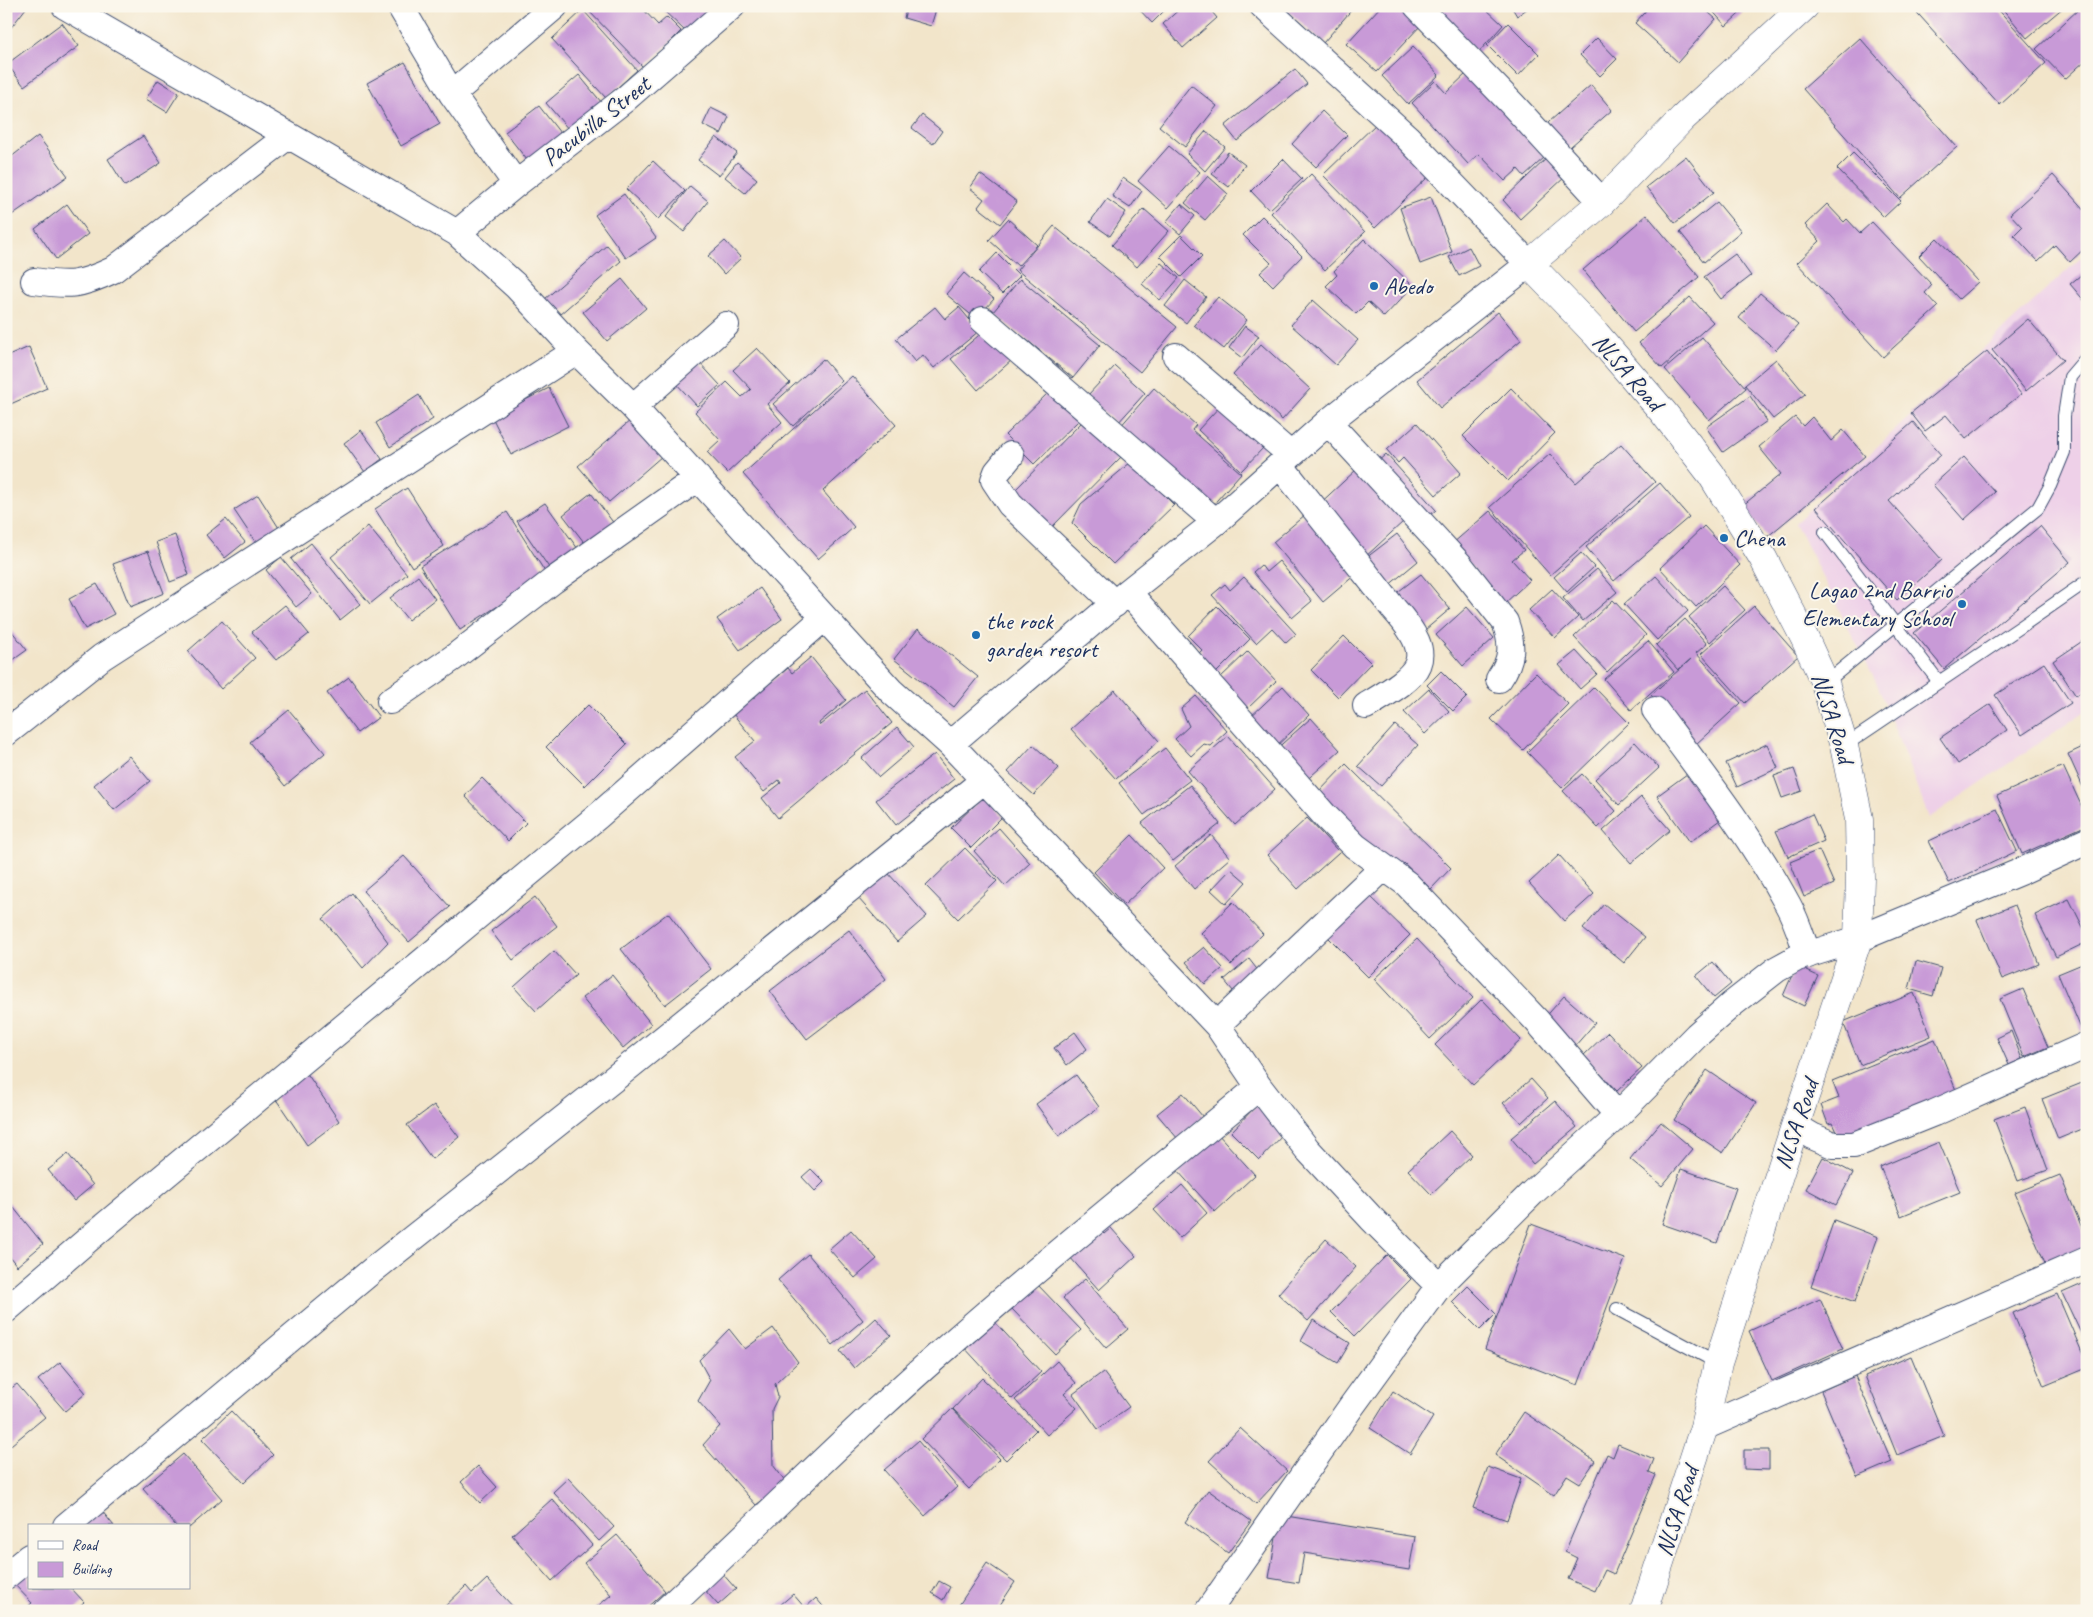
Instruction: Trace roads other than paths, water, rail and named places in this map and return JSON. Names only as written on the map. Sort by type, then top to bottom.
[{"type":"main road","points":[[1529,264],[1602,202],[1683,118],[1805,6]]},
{"type":"main road","name":"NLSA Road","points":[[1529,264],[1596,334],[1663,412],[1711,474],[1763,558],[1804,637],[1825,683],[1844,746],[1859,819],[1858,939],[1718,1364],[1704,1427],[1644,1611]]},
{"type":"street","points":[[65,6],[457,233],[516,286],[576,351],[633,407],[891,690],[950,744],[983,781],[1217,1025],[1259,1087],[1307,1148],[1371,1218],[1439,1286]]},
{"type":"street","points":[[400,6],[452,94],[516,184]]},
{"type":"street","points":[[452,94],[555,6]]},
{"type":"street","name":"Pacubilla Street","points":[[457,233],[516,184],[624,100],[732,6]]},
{"type":"street","points":[[950,744],[1121,598],[1216,522],[1328,422],[1529,264],[1407,137],[1263,6]]},
{"type":"street","points":[[1417,6],[1513,105],[1602,202]]},
{"type":"street","points":[[34,281],[67,285],[90,280],[113,270],[288,136]]},
{"type":"street","points":[[983,320],[1216,522]]},
{"type":"street","points":[[633,407],[726,325]]},
{"type":"street","points":[[6,733],[102,657],[576,351]]},
{"type":"street","points":[[1176,356],[1286,460],[1393,608],[1410,627],[1418,643],[1420,660],[1415,670],[1401,685],[1366,706]]},
{"type":"street","points":[[1328,422],[1459,564],[1505,622],[1509,633],[1510,654],[1508,667],[1499,679]]},
{"type":"street","points":[[1011,455],[997,472],[994,480],[1010,504],[1121,598],[1326,817],[1355,846],[1407,884],[1537,1021],[1618,1115]]},
{"type":"street","points":[[390,701],[452,658],[554,580],[698,478]]},
{"type":"street","points":[[6,1310],[98,1231],[598,816],[824,618]]},
{"type":"street","points":[[1655,710],[1714,789],[1764,864],[1789,907],[1808,955]]},
{"type":"street","points":[[68,1524],[374,1269],[631,1065],[983,781]]},
{"type":"street","points":[[1208,1611],[1351,1407],[1439,1286],[1532,1193],[1618,1115],[1697,1035],[1731,1005],[1778,969],[1797,958],[1858,939],[2022,871],[2087,841]]},
{"type":"street","points":[[1217,1025],[1383,868]]},
{"type":"street","points":[[1795,1126],[1833,1145],[1854,1145],[1934,1113],[2087,1045]]},
{"type":"street","points":[[665,1611],[877,1411],[1006,1296],[1259,1087]]},
{"type":"street","points":[[1704,1427],[2087,1260]]},
{"type":"street","points":[[6,1576],[28,1558]]},
{"type":"lane","points":[[1825,683],[2038,508],[2050,486],[2064,452],[2064,416],[2070,377],[2087,357]]},
{"type":"lane","points":[[1825,532],[1939,682]]},
{"type":"lane","points":[[1844,746],[2087,581]]},
{"type":"lane","points":[[1617,1308],[1718,1364]]},
{"type":"place","name":"Abedo","points":[[1374,286]]},
{"type":"place","name":"Chena","points":[[1724,538]]},
{"type":"place","name":"Lagao 2nd Barrio Elementary School","points":[[1962,604]]},
{"type":"place","name":"the rock garden resort","points":[[976,635]]}]
